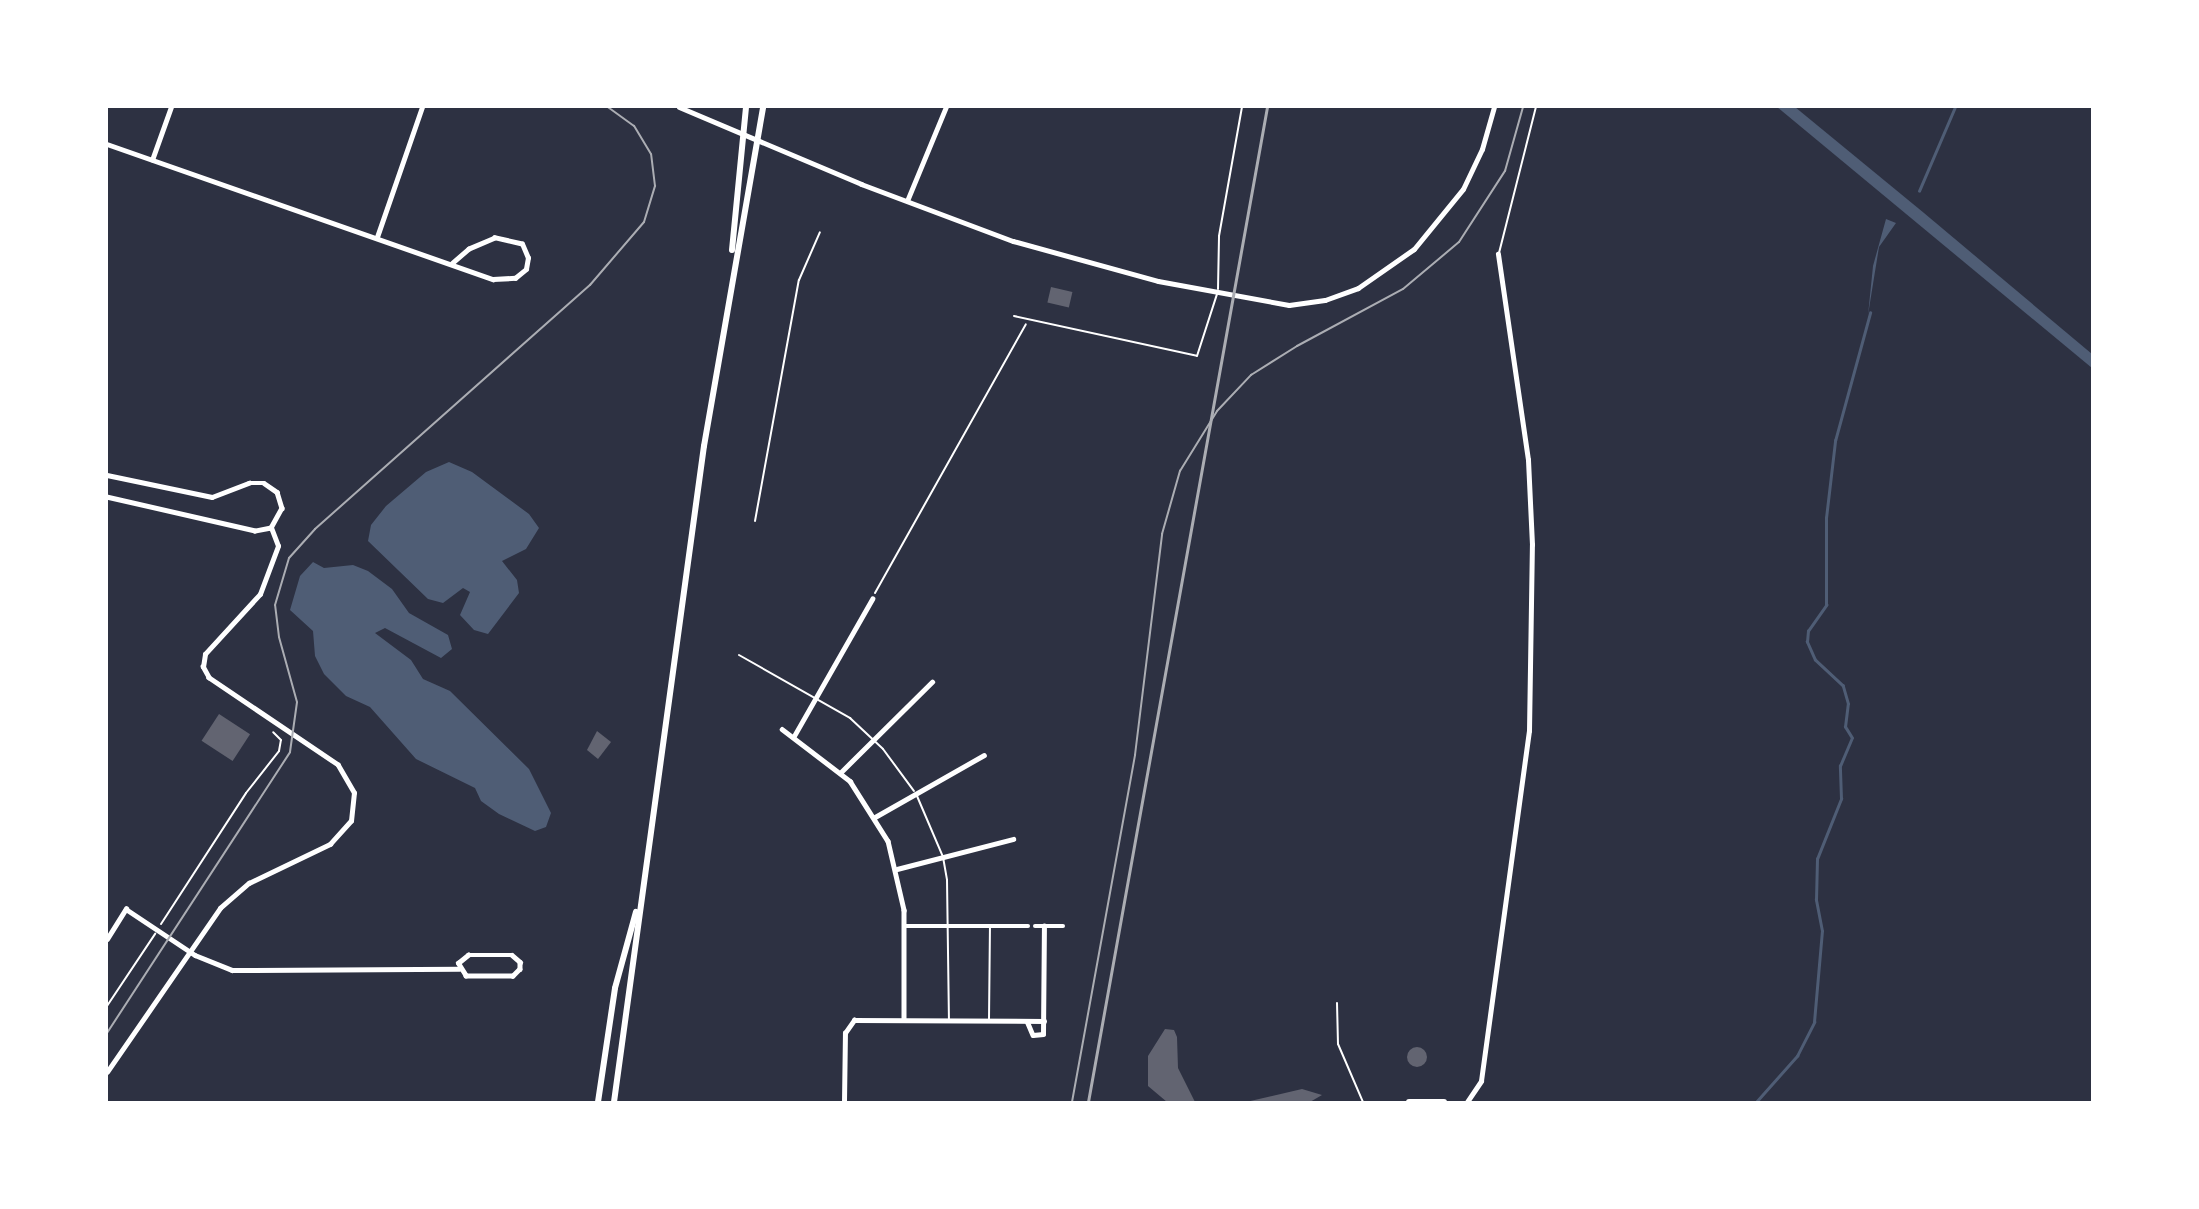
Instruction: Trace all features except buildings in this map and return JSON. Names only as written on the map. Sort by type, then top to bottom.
[{"type":"main road","points":[[730,279],[746,107]]},
{"type":"main road","points":[[614,1102],[637,911],[730,279],[763,107]]},
{"type":"main road","points":[[598,1102],[606,1037],[621,956],[637,911]]},
{"type":"main road","points":[[1409,1102],[1444,1102]]},
{"type":"street","points":[[152,160],[171,107]]},
{"type":"street","points":[[377,237],[422,107]]},
{"type":"street","points":[[679,107],[906,202],[1059,255],[1202,290],[1297,305],[1325,300],[1358,288],[1406,256],[1463,189],[1482,149],[1494,107]]},
{"type":"street","points":[[906,202],[946,107]]},
{"type":"street","points":[[107,144],[453,263],[507,279],[526,269],[528,258],[523,244],[495,238],[453,263]]},
{"type":"street","points":[[1467,1102],[1481,1081],[1530,731],[1532,545],[1528,460],[1498,254]]},
{"type":"street","points":[[107,475],[212,497],[264,483],[277,492],[281,515],[271,528]]},
{"type":"street","points":[[107,497],[247,529],[271,528]]},
{"type":"street","points":[[107,1072],[188,950],[235,894],[270,872],[330,844],[346,830],[353,813],[354,793],[338,765],[209,678],[203,667],[205,654],[260,594],[278,546],[271,528]]},
{"type":"street","points":[[794,736],[872,598]]},
{"type":"street","points":[[841,772],[932,682]]},
{"type":"street","points":[[782,729],[841,772],[875,817],[897,869],[904,926],[904,1019]]},
{"type":"street","points":[[875,817],[984,755]]},
{"type":"street","points":[[897,869],[1013,839]]},
{"type":"street","points":[[107,939],[126,909],[188,950],[232,970],[459,969],[468,976],[509,977],[521,966],[512,955],[470,954],[460,959],[459,969]]},
{"type":"street","points":[[904,926],[1028,926]]},
{"type":"street","points":[[1035,926],[1063,926]]},
{"type":"street","points":[[1027,1021],[1035,1037],[1045,1031],[1044,926]]},
{"type":"street","points":[[844,1102],[848,1025],[854,1020],[1044,1021]]},
{"type":"lane","points":[[1014,316],[1197,356],[1216,302],[1219,236],[1242,107]]},
{"type":"lane","points":[[1498,254],[1536,107]]},
{"type":"lane","points":[[739,655],[817,696],[874,739],[916,794],[943,857],[950,926],[949,1020]]},
{"type":"lane","points":[[989,1020],[990,926]]},
{"type":"lane","points":[[1337,1003],[1338,1044],[1363,1102]]},
{"type":"path","points":[[755,522],[799,279],[820,232]]},
{"type":"path","points":[[872,598],[1029,320]]},
{"type":"path","points":[[107,1006],[246,793],[279,751],[281,740],[273,732]]},
{"type":"water","points":[[1777,107],[1795,107],[1924,213],[2092,354],[2092,368]]},
{"type":"water","points":[[1886,219],[1896,223],[1879,247],[1868,315],[1873,266]]},
{"type":"water","points":[[449,462],[472,472],[529,514],[539,528],[526,549],[502,561],[517,580],[519,593],[488,634],[474,630],[460,615],[470,592],[463,588],[443,603],[428,599],[368,541],[371,525],[386,506],[426,472]]},
{"type":"water","points":[[313,562],[324,568],[353,565],[368,571],[392,589],[409,613],[448,635],[452,649],[441,658],[385,628],[375,633],[411,660],[423,679],[450,691],[529,769],[551,813],[546,827],[535,831],[499,814],[481,801],[475,788],[416,759],[370,707],[346,696],[324,674],[315,656],[313,631],[290,610],[300,576]]},
{"type":"waterway","points":[[1919,191],[1955,107]]},
{"type":"waterway","points":[[1756,1102],[1797,1056],[1814,1022],[1822,931],[1816,900],[1817,859],[1841,799],[1840,766],[1852,738],[1845,727],[1848,704],[1843,686],[1815,660],[1807,642],[1808,631],[1826,605],[1826,518],[1835,441],[1870,313]]},
{"type":"tram line","points":[[107,1033],[290,752],[297,702],[279,637],[275,605],[289,558],[315,529],[590,285],[644,222],[655,186],[651,154],[634,126],[608,107]]},
{"type":"tram line","points":[[1072,1102],[1135,755],[1162,534],[1180,471],[1217,411],[1251,375],[1297,346],[1403,289],[1459,242],[1505,171],[1523,107]]},
{"type":"railway","points":[[1088,1102],[1267,107]]}]
